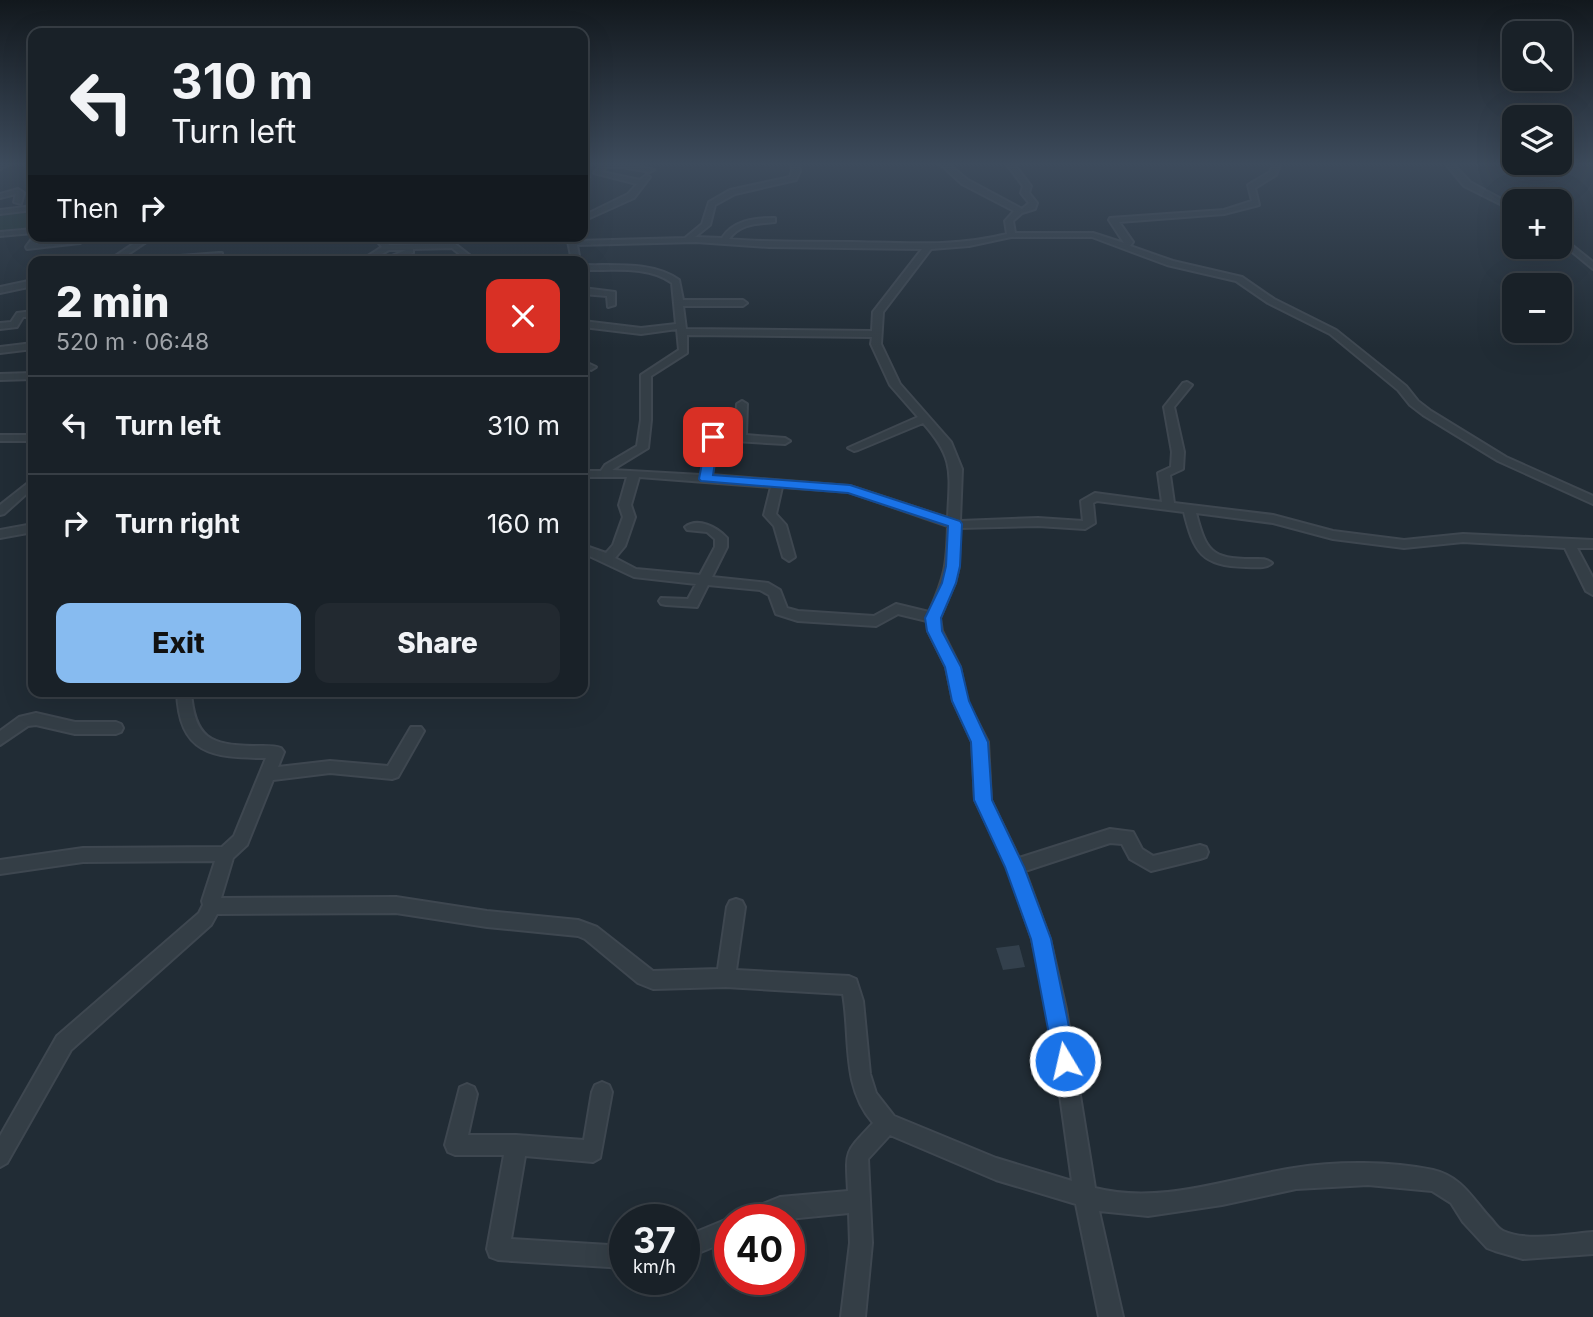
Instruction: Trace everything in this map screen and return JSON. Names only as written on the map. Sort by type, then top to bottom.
[{"type":"street","points":[[687,239],[705,228],[706,224]]},
{"type":"street","points":[[724,241],[727,234],[743,224]]},
{"type":"street","points":[[1009,224],[1011,235]]},
{"type":"street","points":[[1116,224],[1129,242],[1126,246]]},
{"type":"street","points":[[0,234],[28,231]]},
{"type":"street","points":[[588,239],[672,242],[687,239],[772,245],[837,243],[927,248],[989,241],[1011,235],[1093,235],[1170,263],[1240,279],[1271,301],[1339,337],[1402,388],[1414,403],[1427,413],[1502,459],[1593,500]]},
{"type":"street","points":[[34,242],[30,247],[72,242]]},
{"type":"street","points":[[121,256],[142,242]]},
{"type":"street","points":[[382,242],[387,248]]},
{"type":"street","points":[[373,256],[387,248],[454,245],[467,256]]},
{"type":"street","points":[[398,256],[425,246]]},
{"type":"street","points":[[927,248],[881,307],[875,334],[876,344],[891,379],[923,419],[946,442],[954,460],[957,478],[953,566],[949,583],[933,618],[935,631],[958,681],[960,701],[979,742],[983,800],[1014,867],[1041,939],[1075,1119],[1085,1196],[1111,1317]]},
{"type":"street","points":[[1572,248],[1593,265]]},
{"type":"street","points":[[208,256],[219,255]]},
{"type":"street","points":[[588,267],[668,275],[676,282],[684,351],[646,375],[646,420],[642,448],[609,467],[604,474]]},
{"type":"street","points":[[0,290],[28,285]]},
{"type":"street","points":[[588,292],[612,294],[611,305]]},
{"type":"street","points":[[680,303],[743,303]]},
{"type":"street","points":[[0,319],[28,314]]},
{"type":"street","points":[[0,326],[14,325],[20,315]]},
{"type":"street","points":[[588,325],[641,331],[680,329],[875,334]]},
{"type":"street","points":[[0,350],[28,347]]},
{"type":"street","points":[[0,377],[28,375]]},
{"type":"street","points":[[1168,504],[1164,472],[1177,468],[1178,452],[1169,407],[1187,385]]},
{"type":"street","points":[[740,438],[742,404]]},
{"type":"street","points":[[695,413],[694,434],[785,441]]},
{"type":"street","points":[[854,448],[923,419]]},
{"type":"street","points":[[706,479],[713,437]]},
{"type":"street","points":[[0,438],[28,438]]},
{"type":"street","points":[[608,559],[619,546],[629,517],[625,505],[634,473]]},
{"type":"street","points":[[588,474],[634,473],[850,489],[955,524],[970,526],[1038,522],[1085,525],[1089,523],[1087,501],[1095,497],[1273,519],[1333,535],[1404,544],[1463,538],[1593,544]]},
{"type":"street","points":[[777,484],[770,516],[780,525],[789,557]]},
{"type":"street","points":[[0,511],[28,486]]},
{"type":"street","points":[[1189,508],[1203,550],[1211,557],[1266,563]]},
{"type":"street","points":[[666,601],[692,604],[721,547],[721,538],[710,529],[691,527]]},
{"type":"street","points":[[0,534],[28,529]]},
{"type":"street","points":[[1569,544],[1593,591]]},
{"type":"street","points":[[588,551],[634,573],[770,589],[781,611],[798,616],[876,621],[897,609],[933,618]]},
{"type":"street","points":[[0,1156],[64,1043],[205,919],[212,906],[211,901],[226,853],[241,839],[276,752],[237,752],[207,747],[191,733],[184,697]]},
{"type":"street","points":[[0,739],[24,721],[36,719],[75,728],[116,728]]},
{"type":"street","points":[[267,774],[330,767],[392,773],[416,731]]},
{"type":"street","points":[[1014,867],[1110,836],[1127,837],[1136,854],[1151,864],[1200,852]]},
{"type":"street","points":[[0,867],[83,855],[226,853]]},
{"type":"street","points":[[212,906],[396,905],[487,919],[578,928],[592,933],[645,977],[653,980],[726,978],[849,985],[854,1001],[858,1073],[873,1110],[887,1123],[996,1169],[1099,1200],[1147,1205],[1222,1194],[1296,1178],[1368,1174],[1434,1181],[1459,1195],[1471,1214],[1495,1240],[1523,1248],[1593,1243]]},
{"type":"street","points":[[726,978],[736,907]]},
{"type":"street","points":[[467,1094],[455,1144],[593,1151],[602,1092]]},
{"type":"street","points":[[853,1317],[861,1244],[857,1155],[887,1123]]},
{"type":"street","points":[[516,1145],[498,1250],[609,1255]]},
{"type":"street","points":[[805,1206],[859,1201]]},
{"type":"shaded area","points":[[0,224],[28,224],[28,230],[0,233]]},
{"type":"building","points":[[1019,945],[1025,967],[1003,970],[996,948]]},
{"type":"route","points":[[713,437],[706,479],[850,489],[955,524],[953,566],[949,583],[933,618],[935,631],[953,667],[960,701],[973,724],[979,742],[983,800],[1014,867],[1041,939],[1057,1009],[1065,1061]]}]
